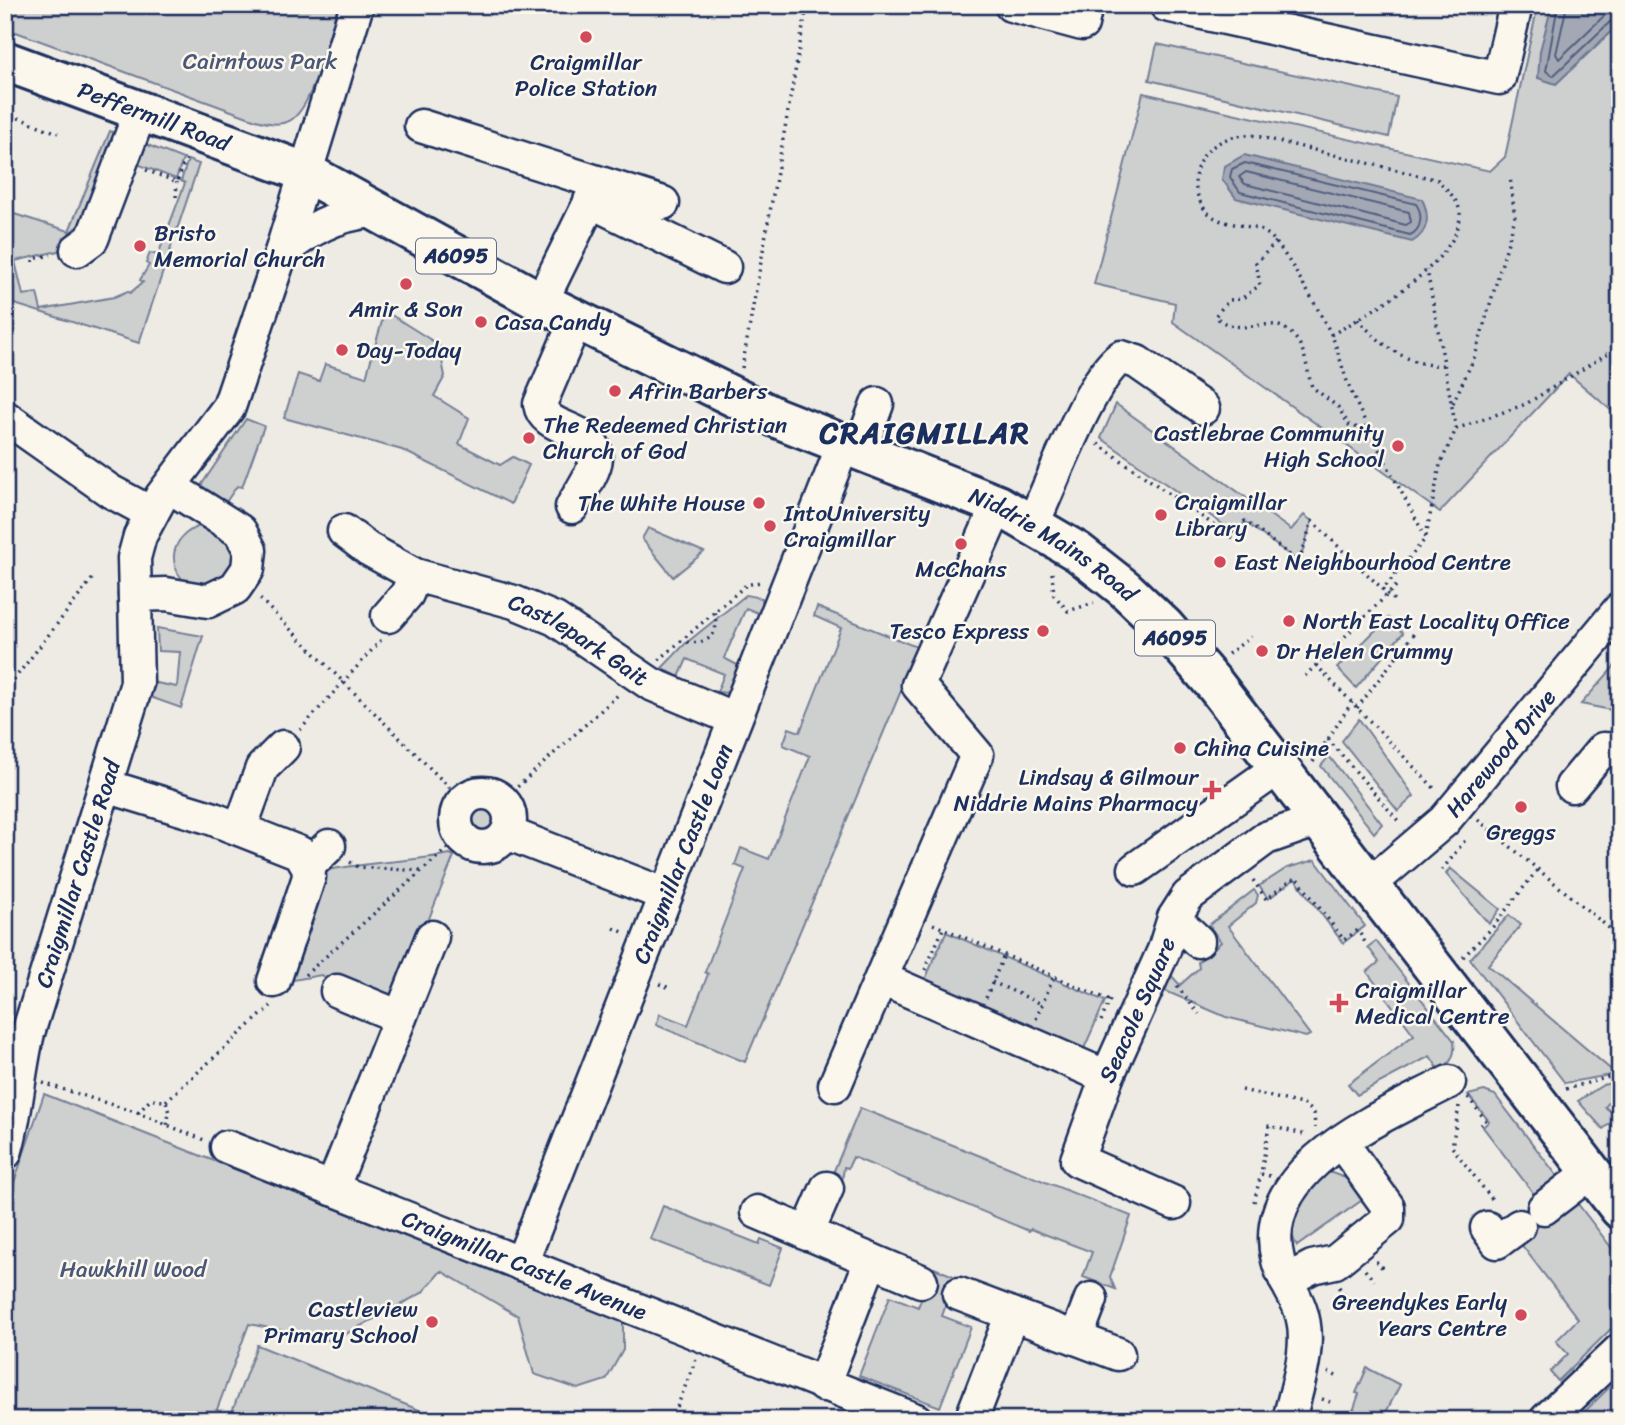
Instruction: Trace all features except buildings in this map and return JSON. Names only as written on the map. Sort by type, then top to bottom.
[{"type":"main road","name":"Peffermill Road","points":[[5,61],[305,172]]},
{"type":"main road","name":"Niddrie Mains Road","points":[[305,172],[541,302],[736,398],[998,505],[1078,552],[1125,589],[1164,626],[1216,686],[1294,767],[1317,816],[1620,1209]]},
{"type":"street","name":"Craigmillar Castle Road","points":[[5,1153],[16,1119],[15,1069],[106,786],[136,683],[134,558],[150,513],[229,407],[281,253],[357,5]]},
{"type":"street","points":[[1011,5],[1082,24],[1086,5]]},
{"type":"street","points":[[1166,5],[1499,78],[1516,5]]},
{"type":"street","points":[[78,250],[92,239],[142,110]]},
{"type":"street","points":[[421,126],[595,192],[724,267]]},
{"type":"street","points":[[595,192],[663,203]]},
{"type":"street","points":[[541,302],[595,192]]},
{"type":"street","points":[[281,253],[314,227],[332,219],[372,211]]},
{"type":"street","points":[[572,507],[596,460],[593,445],[587,438],[547,417],[540,404],[576,320]]},
{"type":"street","points":[[1032,525],[1090,398],[1108,366],[1121,357],[1137,362],[1203,408]]},
{"type":"street","name":"Craigmillar Castle Loan","points":[[520,1264],[788,591],[852,447],[877,404]]},
{"type":"street","points":[[5,417],[110,491],[150,513]]},
{"type":"street","points":[[135,595],[166,594],[208,601],[226,594],[242,580],[250,559],[240,531],[170,487]]},
{"type":"street","points":[[835,1085],[977,755],[918,685],[998,505]]},
{"type":"street","name":"Castlepark Gait","points":[[344,531],[368,549],[415,575],[536,609],[571,629],[639,677],[735,719]]},
{"type":"street","points":[[388,616],[407,594],[415,575]]},
{"type":"street","name":"Harewood Drive","points":[[1369,885],[1410,852],[1448,803],[1620,609]]},
{"type":"street","points":[[240,830],[262,768],[283,747]]},
{"type":"street","points":[[1573,786],[1603,749],[1620,750]]},
{"type":"street","points":[[1135,869],[1294,767]]},
{"type":"street","points":[[106,786],[240,830],[300,853],[319,856],[309,877],[273,993]]},
{"type":"street","points":[[481,793],[502,801],[509,816],[507,833],[494,845],[480,848],[467,842],[461,835],[456,814],[463,802],[481,793]]},
{"type":"street","name":"Seacole Square","points":[[882,979],[1107,1077],[1159,962],[1174,918],[1188,896],[1266,838],[1306,824],[1317,816]]},
{"type":"street","points":[[507,833],[666,895]]},
{"type":"street","points":[[1174,918],[1198,942]]},
{"type":"street","points":[[332,1189],[432,937]]},
{"type":"street","points":[[337,992],[400,1017]]},
{"type":"street","points":[[1107,1077],[1077,1160],[1174,1203]]},
{"type":"street","points":[[1289,1420],[1304,1335],[1300,1309],[1278,1260],[1275,1238],[1285,1198],[1301,1171],[1329,1136],[1457,1091]]},
{"type":"street","points":[[1286,1281],[1312,1267],[1335,1262],[1388,1219],[1388,1207],[1329,1136]]},
{"type":"street","name":"Craigmillar Castle Avenue","points":[[227,1147],[916,1420]]},
{"type":"street","points":[[1544,1208],[1591,1172]]},
{"type":"street","points":[[807,1234],[827,1188]]},
{"type":"street","points":[[757,1212],[922,1282]]},
{"type":"street","points":[[823,1385],[871,1260]]},
{"type":"street","points":[[959,1294],[1118,1354]]},
{"type":"street","points":[[1076,1338],[1091,1299]]},
{"type":"street","points":[[971,1420],[1012,1314]]},
{"type":"street","points":[[1546,1420],[1620,1350]]},
{"type":"path","points":[[736,398],[807,5]]},
{"type":"path","points":[[5,113],[58,133]]},
{"type":"path","points":[[176,197],[177,182],[197,130]]},
{"type":"path","points":[[1331,335],[1427,270],[1444,254],[1457,231],[1461,214],[1453,197],[1438,180],[1252,135],[1235,134],[1218,141],[1195,171],[1196,193],[1205,211],[1221,223],[1249,228],[1273,238],[1276,242],[1331,335],[1352,393],[1426,538]]},
{"type":"path","points":[[122,161],[177,182]]},
{"type":"path","points":[[1452,405],[1475,356],[1515,218],[1510,176]]},
{"type":"path","points":[[1276,242],[1256,263],[1260,285],[1241,299],[1229,300],[1215,316],[1225,326],[1241,328],[1273,323],[1289,330],[1307,360],[1312,387],[1338,407],[1349,425],[1371,432]]},
{"type":"path","points":[[1383,589],[1426,538],[1440,465],[1456,429],[1427,270]]},
{"type":"path","points":[[1358,319],[1377,340],[1395,351],[1431,366],[1445,365]]},
{"type":"path","points":[[1456,429],[1526,404],[1620,346]]},
{"type":"path","points":[[1093,441],[1231,537],[1245,522],[1299,562],[1312,521],[1394,600]]},
{"type":"path","points":[[1052,570],[1054,595],[1068,611],[1094,603]]},
{"type":"path","points":[[5,691],[93,578]]},
{"type":"path","points":[[242,580],[463,802]]},
{"type":"path","points":[[502,801],[746,585],[756,582],[788,591]]},
{"type":"path","points":[[1305,676],[1398,584]]},
{"type":"path","points":[[680,641],[697,644],[711,638],[716,630],[714,612]]},
{"type":"path","points":[[283,747],[386,636],[388,616]]},
{"type":"path","points":[[1357,708],[1416,631]]},
{"type":"path","points":[[1316,665],[1448,803],[1538,869],[1620,937]]},
{"type":"path","points":[[1294,767],[1328,739],[1352,702]]},
{"type":"path","points":[[1328,739],[1398,825],[1405,818]]},
{"type":"path","points":[[138,1113],[150,1100],[166,1101],[273,993],[293,986],[461,835]]},
{"type":"path","points":[[1443,870],[1466,839]]},
{"type":"path","points":[[319,856],[358,867],[424,871]]},
{"type":"path","points":[[1237,859],[1266,898],[1296,877],[1344,940],[1358,930],[1366,944]]},
{"type":"path","points":[[1447,987],[1465,955],[1492,928],[1538,869]]},
{"type":"path","points":[[953,933],[1106,999]]},
{"type":"path","points":[[984,1001],[1004,955]]},
{"type":"path","points":[[1159,962],[1199,1014]]},
{"type":"path","points":[[1035,1023],[1054,976]]},
{"type":"path","points":[[992,982],[1042,1004]]},
{"type":"path","points":[[15,1069],[44,1083],[138,1113],[227,1147]]},
{"type":"path","points":[[1559,1094],[1567,1088],[1620,1074]]},
{"type":"path","points":[[1242,1090],[1306,1105],[1314,1113],[1312,1123],[1329,1136]]},
{"type":"path","points":[[1457,1091],[1486,1121],[1481,1125]]},
{"type":"path","points":[[1457,1091],[1452,1147],[1507,1228]]},
{"type":"path","points":[[166,1101],[169,1113],[167,1126]]},
{"type":"path","points":[[1253,1208],[1269,1126],[1310,1135]]},
{"type":"path","points":[[1261,1174],[1281,1179]]},
{"type":"path","points":[[1375,1260],[1385,1271]]},
{"type":"path","points":[[1363,1269],[1374,1281]]},
{"type":"path","points":[[1335,1283],[1348,1299]]},
{"type":"path","points":[[672,1420],[705,1338]]},
{"type":"green space","name":"Cairntows Park","points":[[5,5],[338,5],[320,69],[306,102],[289,121],[277,124],[256,120],[5,28]]},
{"type":"green space","points":[[1538,5],[1620,5],[1620,418],[1569,374],[1440,512],[1173,322],[1175,303],[1094,284],[1143,93],[1490,171],[1505,157]]},
{"type":"green space","points":[[1157,44],[1397,97],[1389,137],[1149,80]]},
{"type":"green space","points":[[110,131],[124,136],[93,217],[70,232],[58,251],[15,261],[23,295],[37,293],[41,310],[114,297],[128,291],[130,293],[143,282],[140,280],[149,265],[146,263],[150,253],[158,255],[185,183],[181,181],[188,160],[199,164],[139,343],[5,301],[5,231],[11,213],[69,231]]},
{"type":"green space","points":[[135,140],[183,159],[176,179],[127,160]]},
{"type":"green space","points":[[385,311],[439,345],[445,376],[434,396],[469,418],[459,444],[500,465],[513,457],[529,465],[511,504],[402,450],[284,418],[298,374],[319,381],[325,364],[366,377]]},
{"type":"green space","points":[[1116,404],[1291,530],[1304,515],[1312,521],[1299,562],[1245,522],[1235,533],[1101,438]]},
{"type":"green space","points":[[246,419],[264,426],[242,487],[237,486],[226,502],[201,493],[200,487]]},
{"type":"green space","points":[[200,526],[210,526],[234,544],[237,564],[219,588],[188,585],[176,569],[174,552],[177,544],[190,531]]},
{"type":"green space","points":[[648,528],[704,552],[673,577],[642,539]]},
{"type":"green space","points":[[746,595],[762,598],[763,615],[746,608],[724,658],[741,667],[729,693],[717,692],[724,674],[687,659],[679,677],[662,668],[685,644]]},
{"type":"green space","points":[[817,607],[919,648],[745,1062],[656,1025],[660,1014],[688,1025],[708,974],[705,972],[745,869],[735,865],[741,848],[769,859],[810,756],[783,745],[789,728],[800,732],[841,628],[814,616]]},
{"type":"green space","points":[[1388,618],[1403,633],[1356,688],[1337,668]]},
{"type":"green space","points":[[157,628],[203,636],[181,708],[150,697],[156,683],[177,687],[180,652],[158,651]]},
{"type":"green space","points":[[1618,662],[1620,715],[1616,711],[1581,704]]},
{"type":"green space","points":[[1359,719],[1414,796],[1398,811],[1342,741]]},
{"type":"green space","points":[[1329,756],[1382,824],[1374,833],[1321,766]]},
{"type":"green space","points":[[482,804],[494,809],[499,821],[494,833],[482,838],[470,833],[465,821],[470,809]]},
{"type":"green space","points":[[450,854],[454,856],[398,996],[381,1000],[321,975],[288,981],[323,871]]},
{"type":"green space","points":[[1315,860],[1365,926],[1343,943],[1295,879],[1268,899],[1259,886],[1287,868]]},
{"type":"green space","points":[[1450,868],[1500,909],[1489,924],[1446,874]]},
{"type":"green space","points":[[1254,890],[1258,895],[1256,903],[1228,926],[1310,1035],[1306,1037],[1226,1017],[1163,990],[1170,974],[1180,985],[1199,968],[1198,962],[1221,942],[1209,925]]},
{"type":"green space","points":[[1509,915],[1521,925],[1488,965],[1616,1074],[1565,1083],[1470,959]]},
{"type":"green space","points":[[946,932],[1105,1001],[1083,1051],[924,982]]},
{"type":"green space","points":[[1376,941],[1454,1041],[1454,1050],[1450,1062],[1440,1071],[1430,1056],[1357,1095],[1348,1084],[1414,1035],[1367,972],[1379,962],[1368,947]]},
{"type":"green space","points":[[1620,1081],[1620,1089],[1605,1107],[1618,1117],[1603,1129],[1578,1101],[1603,1085]]},
{"type":"green space","points":[[1484,1091],[1495,1095],[1558,1177],[1557,1184],[1537,1198],[1483,1127],[1489,1121],[1468,1095]]},
{"type":"green space","name":"Hawkhill Wood","points":[[44,1094],[623,1322],[623,1350],[606,1380],[578,1389],[534,1374],[518,1316],[441,1271],[422,1293],[333,1341],[249,1324],[213,1420],[5,1420],[5,1209]]},
{"type":"green space","points":[[860,1108],[1131,1216],[1110,1277],[1115,1289],[1083,1277],[1092,1252],[1031,1229],[1029,1231],[853,1157],[848,1168],[844,1167],[842,1182],[831,1178]]},
{"type":"green space","points":[[1329,1172],[1351,1180],[1365,1198],[1297,1246],[1292,1226],[1296,1207],[1320,1174]]},
{"type":"green space","points":[[1572,1201],[1578,1204],[1620,1259],[1620,1320],[1558,1381],[1550,1372],[1568,1354],[1556,1341],[1578,1319],[1518,1240]]},
{"type":"green space","points":[[663,1206],[759,1244],[761,1239],[783,1248],[769,1285],[650,1239]]},
{"type":"green space","points":[[934,1268],[956,1277],[942,1316],[971,1327],[940,1407],[859,1376],[890,1296],[918,1307]]},
{"type":"green space","points":[[257,1345],[444,1420],[229,1420]]},
{"type":"green space","points":[[1367,1368],[1400,1385],[1382,1420],[1350,1420],[1359,1394],[1356,1393]]},
{"type":"green space","points":[[1620,1377],[1620,1420],[1576,1420],[1578,1418]]},
{"type":"water","points":[[1552,5],[1620,5],[1620,23],[1556,84],[1538,78],[1540,51]]},
{"type":"water","points":[[1244,155],[1422,199],[1427,217],[1425,228],[1412,242],[1236,198],[1222,179],[1225,166]]},
{"type":"place","name":"Craigmillar Police Station","points":[[586,37]]},
{"type":"place","name":"Bristo Memorial Church","points":[[140,246]]},
{"type":"place","name":"Amir & Son","points":[[406,284]]},
{"type":"place","name":"Casa Candy","points":[[481,322]]},
{"type":"place","name":"Day-Today","points":[[342,350]]},
{"type":"place","name":"Afrin Barbers","points":[[615,391]]},
{"type":"place","name":"The Redeemed Christian Church of God","points":[[529,438]]},
{"type":"place","name":"Castlebrae Community High School","points":[[1398,446]]},
{"type":"place","name":"The White House","points":[[759,503]]},
{"type":"place","name":"Craigmillar Library","points":[[1161,515]]},
{"type":"place","name":"IntoUniversity Craigmillar","points":[[770,526]]},
{"type":"place","name":"McChans","points":[[961,544]]},
{"type":"place","name":"East Neighbourhood Centre","points":[[1220,562]]},
{"type":"place","name":"North East Locality Office","points":[[1289,621]]},
{"type":"place","name":"Tesco Express","points":[[1043,631]]},
{"type":"place","name":"Dr Helen Crummy","points":[[1262,651]]},
{"type":"place","name":"China Cuisine","points":[[1180,748]]},
{"type":"place","name":"Lindsay & Gilmour Niddrie Mains Pharmacy","points":[[1212,790]]},
{"type":"place","name":"Greggs","points":[[1521,807]]},
{"type":"place","name":"Craigmillar Medical Centre","points":[[1339,1003]]},
{"type":"place","name":"Greendykes Early Years Centre","points":[[1521,1315]]},
{"type":"place","name":"Castleview Primary School","points":[[432,1322]]},
{"type":"district","name":"CRAIGMILLAR","points":[[925,433]]}]
